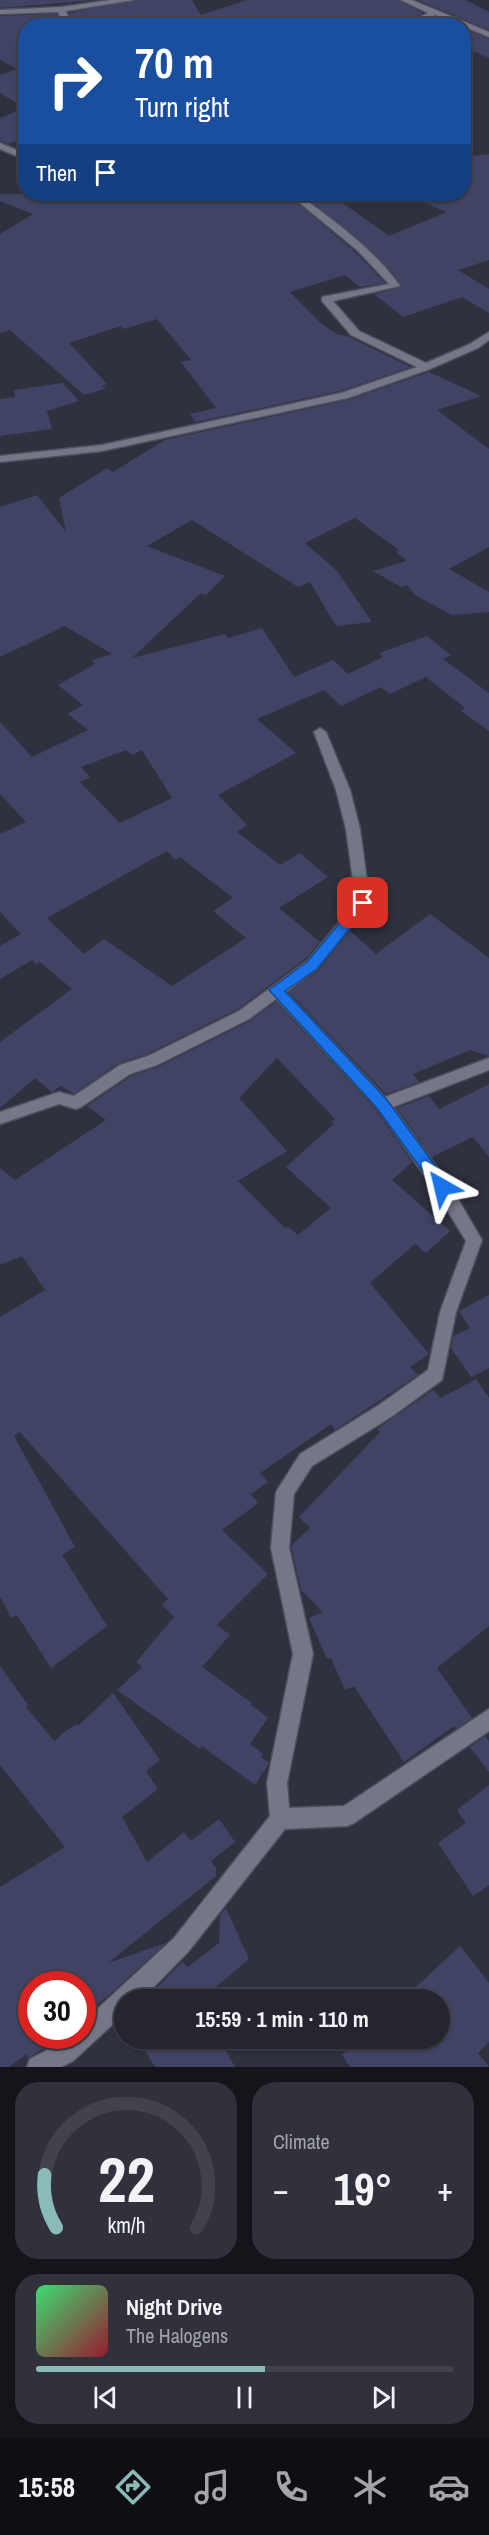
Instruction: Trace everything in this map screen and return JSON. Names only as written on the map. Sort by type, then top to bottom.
[{"type":"street","points":[[0,12],[61,9],[130,0]]},
{"type":"street","points":[[405,0],[446,18]]},
{"type":"street","points":[[61,9],[65,18]]},
{"type":"street","points":[[423,18],[434,13]]},
{"type":"street","points":[[471,28],[489,35]]},
{"type":"street","points":[[0,146],[18,154]]},
{"type":"street","points":[[302,201],[361,248],[383,269],[394,286],[326,299],[355,333],[426,367]]},
{"type":"street","points":[[0,459],[102,448],[344,396],[426,367],[474,346],[489,335]]},
{"type":"street","points":[[0,1118],[59,1098],[76,1103],[125,1069],[152,1061],[244,1015],[312,965],[363,903],[353,829],[343,790],[320,732]]},
{"type":"street","points":[[136,1989],[181,1945],[280,1819],[277,1783],[303,1654],[280,1548],[285,1492],[306,1460],[385,1411],[436,1374],[448,1312],[474,1240],[442,1187],[382,1104],[276,990]]},
{"type":"street","points":[[382,1104],[489,1064]]},
{"type":"street","points":[[280,1819],[347,1816],[489,1719]]},
{"type":"street","points":[[38,2067],[65,2053],[114,2010]]},
{"type":"building","points":[[0,0],[95,0],[0,8]]},
{"type":"building","points":[[136,0],[192,0],[201,15],[247,0],[399,0],[423,13],[414,18],[71,18],[69,13]]},
{"type":"building","points":[[418,0],[465,0],[489,12],[489,30],[471,22],[471,18],[461,18]]},
{"type":"building","points":[[57,14],[58,18],[18,18],[18,104],[0,93],[0,75],[17,69],[0,60],[0,16]]},
{"type":"building","points":[[471,32],[489,39],[489,58],[471,50]]},
{"type":"building","points":[[18,111],[18,140],[8,144],[0,141],[0,118]]},
{"type":"building","points":[[489,154],[489,260],[458,270],[489,289],[489,313],[462,297],[403,317],[374,294],[402,287],[391,271],[354,235],[310,201],[340,201],[389,236],[447,212],[420,201],[471,201],[471,156]]},
{"type":"building","points":[[0,194],[18,194],[18,201],[295,201],[355,252],[385,283],[359,287],[345,275],[290,292],[323,325],[337,334],[349,337],[411,367],[340,391],[196,422],[190,414],[216,408],[181,362],[191,360],[157,319],[124,329],[121,326],[69,343],[107,384],[102,386],[105,389],[84,395],[10,330],[0,333],[0,234],[33,214],[0,201]]},
{"type":"building","points":[[429,372],[481,396],[437,410],[489,449],[489,547],[449,569],[489,592],[489,612],[452,615],[415,595],[407,585],[401,587],[373,571],[407,561],[396,552],[399,550],[355,518],[305,543],[337,571],[372,622],[336,626],[310,582],[298,587],[192,520],[147,546],[225,576],[206,595],[201,593],[132,658],[225,634],[228,638],[262,628],[294,677],[333,660],[348,674],[383,657],[379,653],[427,636],[451,655],[443,659],[489,693],[489,731],[461,711],[465,708],[426,677],[390,694],[381,687],[341,706],[324,690],[257,719],[296,753],[218,795],[247,825],[237,832],[280,865],[300,853],[328,877],[279,908],[320,942],[305,959],[238,1009],[147,1054],[119,1063],[74,1094],[61,1086],[52,1092],[35,1078],[0,1108],[0,1042],[72,989],[40,962],[36,964],[32,960],[0,979],[0,946],[21,934],[0,912],[0,834],[26,822],[0,794],[0,722],[32,757],[88,730],[68,714],[83,705],[58,685],[95,664],[92,660],[112,654],[65,626],[0,657],[0,507],[37,495],[66,532],[59,498],[107,468],[113,472],[165,440],[348,400]],"holes":[[[126,750],[132,755],[142,750],[172,798],[120,823],[80,782],[90,777],[81,767]],[[167,851],[175,860],[180,857],[233,898],[213,911],[246,938],[172,986],[104,939],[84,954],[47,918]]]},
{"type":"building","points":[[63,383],[79,401],[47,411],[52,429],[0,436],[0,399],[15,397],[14,390]]},
{"type":"building","points":[[430,914],[489,958],[489,1056],[470,1050],[413,1074],[419,1082],[386,1094],[289,992],[319,970],[350,931],[376,954]]},
{"type":"building","points":[[276,1002],[375,1109],[412,1162],[392,1180],[450,1231],[426,1253],[415,1244],[370,1283],[429,1354],[410,1367],[418,1375],[335,1430],[331,1424],[260,1473],[268,1482],[251,1494],[258,1503],[222,1530],[268,1574],[217,1625],[230,1635],[202,1667],[252,1703],[251,1705],[268,1718],[250,1744],[263,1754],[261,1757],[269,1763],[255,1785],[202,1746],[200,1749],[117,1690],[142,1667],[136,1662],[174,1617],[162,1605],[168,1599],[20,1432],[14,1436],[75,1547],[62,1555],[107,1626],[51,1668],[17,1615],[11,1618],[0,1596],[0,1317],[45,1290],[22,1256],[0,1265],[0,1168],[15,1180],[106,1120],[87,1106],[131,1076],[158,1067],[250,1021]],"holes":[[[277,1058],[335,1119],[331,1122],[334,1124],[286,1167],[331,1208],[298,1235],[287,1226],[285,1228],[238,1181],[287,1151],[239,1098]]]},
{"type":"building","points":[[489,1084],[489,1157],[473,1137],[432,1157],[397,1108],[429,1096],[439,1109]]},
{"type":"building","points":[[489,1295],[489,1368],[471,1377],[451,1348],[453,1336],[470,1328],[459,1311]]},
{"type":"building","points":[[476,1379],[489,1398],[489,1626],[437,1668],[472,1718],[456,1729],[454,1726],[404,1762],[354,1686],[345,1690],[331,1658],[327,1659],[309,1618],[323,1612],[301,1590],[291,1546],[310,1528],[299,1517],[380,1432],[377,1429],[433,1390],[441,1398]]},
{"type":"building","points":[[0,1666],[28,1705],[26,1707],[54,1741],[67,1730],[77,1724],[78,1726],[113,1693],[160,1760],[146,1771],[158,1789],[122,1817],[147,1862],[184,1832],[191,1841],[219,1819],[235,1842],[211,1861],[216,1868],[216,1876],[108,1963],[166,1943],[96,2004],[96,1971],[18,1971],[18,2049],[43,2049],[28,2058],[27,2054],[9,2067],[0,2067],[0,1887],[65,1847],[0,1765]]},
{"type":"building","points":[[485,1736],[489,1741],[489,1772],[470,1747]]},
{"type":"building","points":[[489,1785],[489,1885],[473,1896],[438,1843],[466,1823],[457,1810]]},
{"type":"building","points":[[226,1908],[249,1959],[213,1989],[156,1989],[182,1962],[188,1967],[219,1943],[220,1915]]},
{"type":"building","points":[[460,1946],[489,1983],[489,2042],[478,2053],[489,2067],[350,2067],[342,2055],[348,2049],[450,2049],[450,1989],[414,1989]]},
{"type":"building","points":[[144,2049],[225,2049],[235,2067],[155,2067]]},
{"type":"route","points":[[363,903],[312,965],[276,990],[382,1104],[442,1187]]}]
